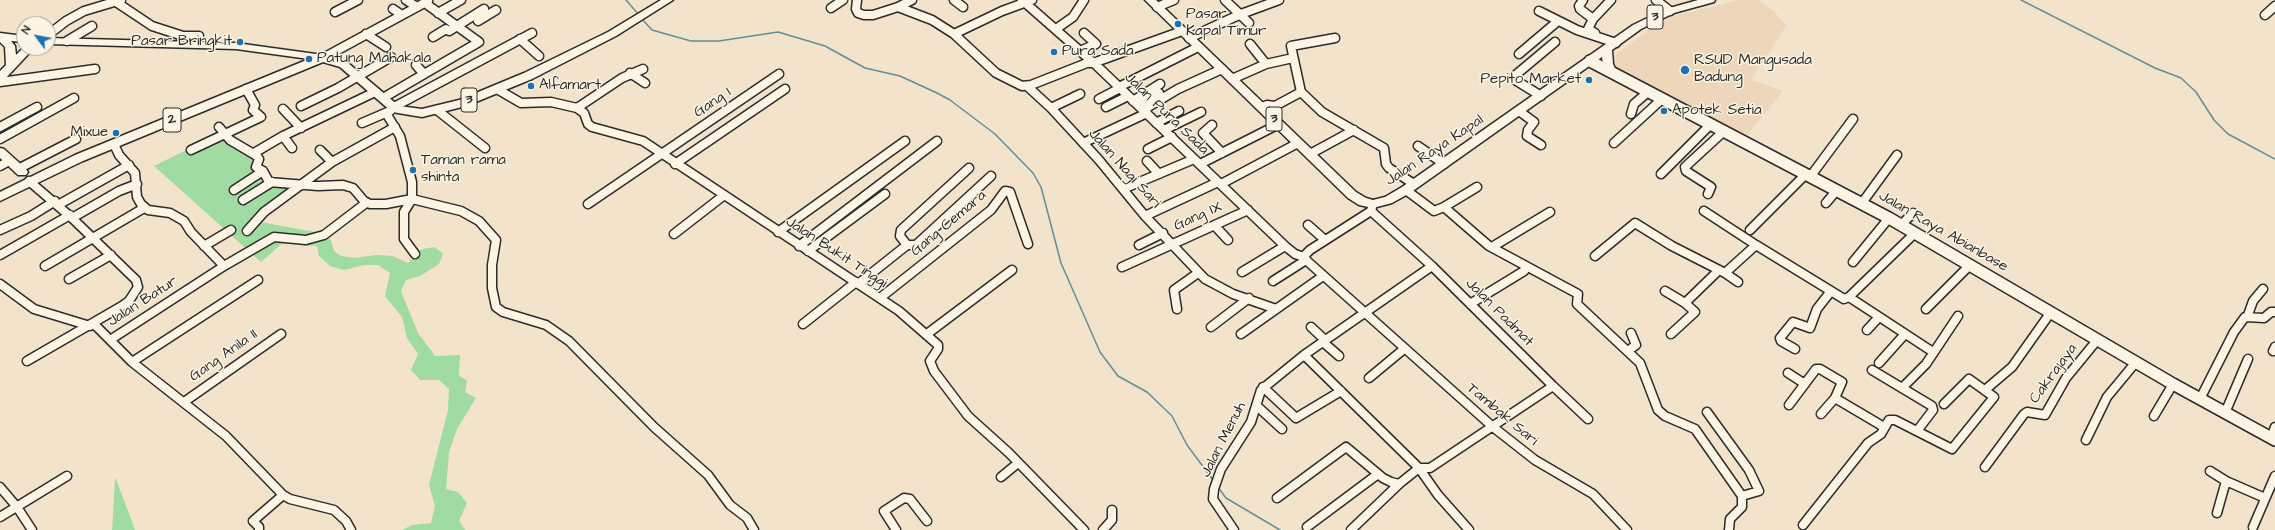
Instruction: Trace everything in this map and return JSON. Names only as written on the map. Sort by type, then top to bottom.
[{"type":"highway","name":"3","points":[[303,54],[339,62],[379,95],[391,110],[416,113],[437,110],[497,89],[574,54],[619,30],[668,0]]},
{"type":"highway","name":"Jalan Raya Kapal","points":[[1372,208],[1410,187],[1444,164],[1649,20],[1670,11],[1710,0]]},
{"type":"highway","name":"3","points":[[1153,4],[1186,34],[1352,195],[1372,208]]},
{"type":"highway","points":[[1,37],[16,38]]},
{"type":"highway","points":[[1,37],[10,46],[11,65]]},
{"type":"highway","points":[[56,40],[236,46],[303,54],[302,61],[293,68]]},
{"type":"highway","points":[[1607,49],[1608,64],[1612,73]]},
{"type":"highway","points":[[0,77],[21,56]]},
{"type":"highway","points":[[293,68],[323,58]]},
{"type":"highway","points":[[0,68],[11,65]]},
{"type":"highway","name":"2","points":[[23,174],[50,170],[293,68]]},
{"type":"highway","points":[[0,197],[11,191],[23,174],[6,159]]},
{"type":"main road","name":"Jalan Raya Abianbase","points":[[1590,61],[1723,132],[1862,203],[2173,384],[2273,439]]},
{"type":"street","points":[[406,0],[417,7]]},
{"type":"street","points":[[438,12],[461,0]]},
{"type":"street","points":[[832,8],[843,0]]},
{"type":"street","points":[[857,0],[856,9],[864,15],[873,15],[898,7],[912,0]]},
{"type":"street","points":[[954,0],[963,7]]},
{"type":"street","points":[[954,34],[1002,11],[1032,0]]},
{"type":"street","points":[[1056,29],[1073,16],[1084,0]]},
{"type":"street","points":[[1153,4],[1174,0]]},
{"type":"street","points":[[1226,0],[1249,23]]},
{"type":"street","points":[[898,7],[932,20],[954,34],[996,73],[1017,85],[1027,86],[1087,63],[1093,63],[1186,34],[1279,0]]},
{"type":"street","points":[[1583,0],[1579,6],[1580,10],[1592,19]]},
{"type":"street","points":[[1611,0],[1592,19],[1588,30],[1618,41]]},
{"type":"street","points":[[1656,0],[1670,11]]},
{"type":"street","points":[[56,29],[66,21],[84,11],[119,1],[152,26],[183,36],[199,36]]},
{"type":"street","points":[[335,12],[357,1],[363,7]]},
{"type":"street","points":[[254,153],[283,136],[424,74],[479,42],[438,12],[427,2],[323,58]]},
{"type":"street","name":"Jalan Pura Sada","points":[[1024,2],[1056,29],[1197,162],[1221,182],[1246,211],[1285,246],[1295,254],[1305,259],[1323,276]]},
{"type":"street","points":[[2265,15],[2275,6]]},
{"type":"street","points":[[393,8],[402,15]]},
{"type":"street","points":[[475,19],[484,9]]},
{"type":"street","points":[[433,37],[446,29],[448,31],[496,10]]},
{"type":"street","points":[[1539,10],[1577,30],[1618,41]]},
{"type":"street","points":[[475,19],[485,25]]},
{"type":"street","points":[[1519,54],[1558,20]]},
{"type":"street","points":[[67,41],[92,26]]},
{"type":"street","points":[[362,123],[391,110],[532,33]]},
{"type":"street","points":[[1080,51],[1096,44],[1084,33]]},
{"type":"street","points":[[366,34],[386,47]]},
{"type":"street","points":[[1335,38],[1291,46],[1290,59],[1299,94],[1322,112],[1384,148],[1386,152],[1386,164],[1410,187],[1492,247],[1577,298],[1632,348],[1642,367],[1658,410],[1665,416],[1689,424],[1695,429],[1746,496]]},
{"type":"street","points":[[520,39],[538,56]]},
{"type":"street","points":[[1541,96],[1512,79],[1555,42]]},
{"type":"street","points":[[1250,44],[1266,64]]},
{"type":"street","points":[[1099,99],[1198,47]]},
{"type":"street","points":[[301,106],[358,77],[391,58]]},
{"type":"street","points":[[1232,79],[1266,64],[1290,59]]},
{"type":"street","points":[[416,65],[424,74]]},
{"type":"street","points":[[0,82],[95,69]]},
{"type":"street","points":[[497,89],[524,104],[551,102],[577,108],[630,73],[643,69]]},
{"type":"street","points":[[1106,107],[1138,105],[1222,69]]},
{"type":"street","points":[[630,73],[645,83]]},
{"type":"street","name":"Gang I","points":[[588,204],[779,74]]},
{"type":"street","points":[[1138,105],[1160,84]]},
{"type":"street","name":"Jalan Nagi Sari","points":[[1027,86],[1051,108],[1145,216],[1163,233],[1198,273],[1223,290],[1249,298],[1276,309]]},
{"type":"street","points":[[192,150],[261,117],[253,110],[255,105],[246,89]]},
{"type":"street","points":[[675,164],[785,89]]},
{"type":"street","points":[[1631,114],[1633,112],[1634,104],[1648,92]]},
{"type":"street","points":[[1051,108],[1080,94]]},
{"type":"street","points":[[1083,143],[1138,105],[1159,94]]},
{"type":"street","points":[[1262,107],[1267,105],[1275,106],[1299,94]]},
{"type":"street","points":[[0,139],[74,98]]},
{"type":"street","points":[[1614,144],[1662,99]]},
{"type":"street","points":[[0,127],[37,107]]},
{"type":"street","name":"Jalan Bukit Tinggi","points":[[577,108],[584,113],[588,124],[592,127],[635,138],[661,154],[880,298],[927,334],[938,347],[930,361],[934,371],[968,416],[1018,462],[1084,530]]},
{"type":"street","points":[[283,109],[301,128]]},
{"type":"street","points":[[391,110],[395,127],[404,146],[412,182],[412,199],[404,212],[404,239],[415,254]]},
{"type":"street","points":[[437,110],[485,148]]},
{"type":"street","points":[[1156,122],[1179,111]]},
{"type":"street","points":[[1519,111],[1534,122],[1527,136],[1541,146]]},
{"type":"street","points":[[1164,130],[1201,112]]},
{"type":"street","points":[[1750,230],[1808,176],[1853,119]]},
{"type":"street","points":[[1123,189],[1159,174],[1222,153],[1279,124]]},
{"type":"street","points":[[1212,125],[1203,133],[1222,153]]},
{"type":"street","points":[[1661,174],[1710,125]]},
{"type":"street","points":[[219,127],[225,135],[245,150],[254,153],[259,159],[256,166],[262,171],[267,180],[272,182],[302,185],[343,185],[357,191],[366,203],[379,205],[412,199],[461,211],[471,215],[487,228],[496,240],[492,265],[492,288],[496,307],[503,312],[546,326],[568,341],[630,400],[654,427],[708,475],[730,505],[746,518],[754,530]]},
{"type":"street","points":[[247,231],[248,228],[264,212],[332,162],[395,127]]},
{"type":"street","points":[[1310,154],[1352,130]]},
{"type":"street","points":[[1708,194],[1711,187],[1686,171],[1685,168],[1723,132]]},
{"type":"street","points":[[283,136],[292,148]]},
{"type":"street","points":[[1148,149],[1172,137]]},
{"type":"street","points":[[27,361],[92,325],[129,301],[138,287],[136,280],[111,255],[23,174],[76,139]]},
{"type":"street","points":[[778,232],[905,141]]},
{"type":"street","points":[[800,246],[937,141]]},
{"type":"street","points":[[1145,216],[1221,182],[1298,143]]},
{"type":"street","points":[[114,144],[119,155],[135,173],[138,200],[144,208]]},
{"type":"street","points":[[1418,146],[1444,164]]},
{"type":"street","points":[[320,150],[332,162]]},
{"type":"street","points":[[1862,203],[1897,155]]},
{"type":"street","points":[[1147,161],[1159,174]]},
{"type":"street","points":[[0,230],[31,216],[129,165]]},
{"type":"street","points":[[907,245],[900,236],[901,230],[969,168]]},
{"type":"street","points":[[234,190],[262,171]]},
{"type":"street","points":[[1221,182],[1238,172]]},
{"type":"street","points":[[803,324],[907,245],[916,245],[991,176]]},
{"type":"street","points":[[243,200],[272,182]]},
{"type":"street","points":[[0,255],[119,191],[137,184]]},
{"type":"street","points":[[1441,209],[1478,187]]},
{"type":"street","points":[[1826,203],[1837,190]]},
{"type":"street","name":"Gang Cemara","points":[[880,298],[991,210],[1005,191],[1010,192],[1028,244]]},
{"type":"street","points":[[808,251],[885,194]]},
{"type":"street","points":[[674,234],[723,196]]},
{"type":"street","name":"Jalan Batur","points":[[351,530],[346,521],[334,510],[290,499],[284,495],[235,444],[132,362],[110,340],[224,266],[274,236],[306,240],[324,235],[366,203]]},
{"type":"street","points":[[45,266],[144,208],[165,212],[180,218],[204,246],[224,266]]},
{"type":"street","points":[[1273,281],[1305,259],[1310,250],[1372,208]]},
{"type":"street","name":"Jalan Padmat","points":[[1372,208],[1588,419]]},
{"type":"street","name":"Gang IX","points":[[1222,220],[1246,211]]},
{"type":"street","name":"Gang IX","points":[[1122,267],[1246,211]]},
{"type":"street","points":[[1704,211],[1756,245],[1846,299],[1915,233]]},
{"type":"street","points":[[1492,247],[1550,212]]},
{"type":"street","points":[[1901,225],[1913,213]]},
{"type":"street","points":[[1853,262],[1889,218]]},
{"type":"street","points":[[1596,256],[1635,223],[1672,246],[1738,282]]},
{"type":"street","points":[[1308,225],[1325,240]]},
{"type":"street","points":[[1215,226],[1228,240]]},
{"type":"street","points":[[204,246],[231,230]]},
{"type":"street","points":[[1139,245],[1163,233]]},
{"type":"street","points":[[1685,303],[1756,245]]},
{"type":"street","points":[[1242,272],[1285,246]]},
{"type":"street","points":[[69,279],[111,255]]},
{"type":"street","points":[[1926,309],[1970,265]]},
{"type":"street","points":[[1340,391],[1295,418],[1263,387],[1324,341],[1432,266]]},
{"type":"street","points":[[927,334],[1012,270]]},
{"type":"street","points":[[1470,304],[1524,271]]},
{"type":"street","points":[[1178,309],[1174,290],[1198,273]]},
{"type":"street","points":[[1241,334],[1323,276]]},
{"type":"street","name":"Tambak Sari","points":[[1323,276],[1493,427],[1530,457],[1585,490],[1602,504],[1627,530]]},
{"type":"street","points":[[132,362],[258,280]]},
{"type":"street","points":[[0,284],[34,309],[92,325],[110,340]]},
{"type":"street","points":[[2200,399],[2234,332],[2245,317],[2248,316],[2253,301],[2263,289]]},
{"type":"street","points":[[1665,291],[1685,303],[1695,312],[1671,334]]},
{"type":"street","points":[[1795,349],[1781,341],[1780,338],[1792,322],[1810,328],[1817,309],[1831,291]]},
{"type":"street","points":[[1849,297],[1934,352]]},
{"type":"street","points":[[1211,327],[1249,298]]},
{"type":"street","points":[[1985,390],[2012,367],[2051,312]]},
{"type":"street","points":[[2248,316],[2264,318],[2271,312],[2275,312]]},
{"type":"street","points":[[1904,386],[1916,376],[1958,316]]},
{"type":"street","points":[[1867,330],[1879,317]]},
{"type":"street","points":[[1311,327],[1339,356]]},
{"type":"street","points":[[1631,333],[1632,348]]},
{"type":"street","name":"Gang Anila II","points":[[184,402],[281,334]]},
{"type":"street","points":[[1879,363],[1905,334]]},
{"type":"street","name":"Cakrajaya","points":[[1985,467],[2024,414],[2027,412],[2045,416],[2066,378],[2098,339]]},
{"type":"street","points":[[1369,378],[1404,349]]},
{"type":"street","points":[[1304,356],[1419,468],[1464,529]]},
{"type":"street","points":[[2226,413],[2248,359]]},
{"type":"street","points":[[2086,440],[2108,398],[2136,362]]},
{"type":"street","points":[[1789,405],[1816,369],[1820,369],[1842,381],[1834,398],[1821,414]]},
{"type":"street","points":[[1872,370],[1932,406],[1933,410],[1917,431]]},
{"type":"street","points":[[1788,373],[1805,384]]},
{"type":"street","points":[[1803,525],[1868,443],[1881,434],[1884,427],[1891,419],[1948,448],[1955,448],[1994,398],[1969,379],[1944,404]]},
{"type":"street","points":[[2154,416],[2173,384]]},
{"type":"street","points":[[1351,530],[1419,468],[1430,468],[1553,386]]},
{"type":"street","name":"Jalan Menuh","points":[[1234,530],[1213,499],[1217,479],[1226,461],[1251,422],[1258,406],[1263,387]]},
{"type":"street","points":[[1834,398],[1884,427]]},
{"type":"street","points":[[1258,406],[1282,429]]},
{"type":"street","points":[[1707,412],[1749,470],[1759,491],[1757,494],[1746,496]]},
{"type":"street","points":[[2273,439],[2275,427]]},
{"type":"street","points":[[1277,498],[1346,447],[1378,474],[1387,480],[1400,484]]},
{"type":"street","points":[[1001,476],[1018,462]]},
{"type":"street","points":[[2210,471],[2226,481],[2265,498]]},
{"type":"street","points":[[1308,527],[1378,474]]},
{"type":"street","points":[[0,517],[67,476]]},
{"type":"street","points":[[2254,527],[2275,476]]},
{"type":"street","points":[[2217,513],[2226,481]]},
{"type":"street","points":[[0,487],[17,506],[32,530]]},
{"type":"street","points":[[259,530],[259,527],[253,521],[284,495]]},
{"type":"street","points":[[1729,530],[1730,519],[1742,507],[1746,496]]},
{"type":"street","points":[[896,530],[884,511],[904,498],[910,499],[927,522]]},
{"type":"street","points":[[1103,530],[1112,520],[1112,510]]},
{"type":"shaded area","name":"RSUD Mangusada Badung","points":[[1740,0],[1758,0],[1774,11],[1786,26],[1751,80],[1783,91],[1745,138],[1611,68],[1612,58],[1616,54],[1665,18]]},
{"type":"green space","points":[[219,134],[260,159],[270,177],[305,183],[255,221],[315,232],[331,240],[334,251],[341,256],[355,258],[376,255],[393,256],[408,263],[422,249],[435,247],[443,254],[439,264],[420,276],[406,280],[401,291],[418,333],[435,356],[460,355],[459,376],[467,380],[465,392],[476,398],[457,429],[449,452],[446,489],[458,492],[467,503],[459,521],[465,530],[402,530],[412,525],[431,523],[435,506],[429,485],[448,410],[449,389],[439,380],[420,380],[411,370],[418,354],[407,338],[402,317],[385,296],[390,273],[378,265],[364,265],[344,270],[330,266],[319,256],[317,246],[299,245],[287,239],[261,262],[154,166]]},
{"type":"green space","points":[[116,479],[135,530],[112,530]]},
{"type":"waterway","points":[[626,0],[639,15]]},
{"type":"waterway","points":[[2021,0],[2155,68],[2181,78],[2196,92],[2214,120],[2228,134],[2275,159]]},
{"type":"waterway","points":[[641,18],[652,30],[691,41],[719,41],[778,32],[825,46],[865,68],[900,76],[937,93],[950,100],[995,134],[1033,173],[1041,187],[1061,263],[1100,352],[1118,376],[1147,392],[1172,416],[1187,445],[1213,480]]},
{"type":"waterway","points":[[1218,487],[1226,498],[1280,530]]},
{"type":"place","name":"Pasar Kapal Timur","points":[[1178,24]]},
{"type":"place","name":"Pasar Bringkit","points":[[240,42]]},
{"type":"place","name":"Pura Sada","points":[[1054,52]]},
{"type":"place","name":"Patung Mahakala","points":[[309,59]]},
{"type":"place","name":"RSUD Mangusada Badung","points":[[1685,70]]},
{"type":"place","name":"Pepito Market","points":[[1589,80]]},
{"type":"place","name":"Alfamart","points":[[531,86]]},
{"type":"place","name":"Apotek Setia","points":[[1664,111]]},
{"type":"place","name":"Mixue","points":[[116,133]]},
{"type":"place","name":"Taman rama shinta","points":[[413,170]]}]
